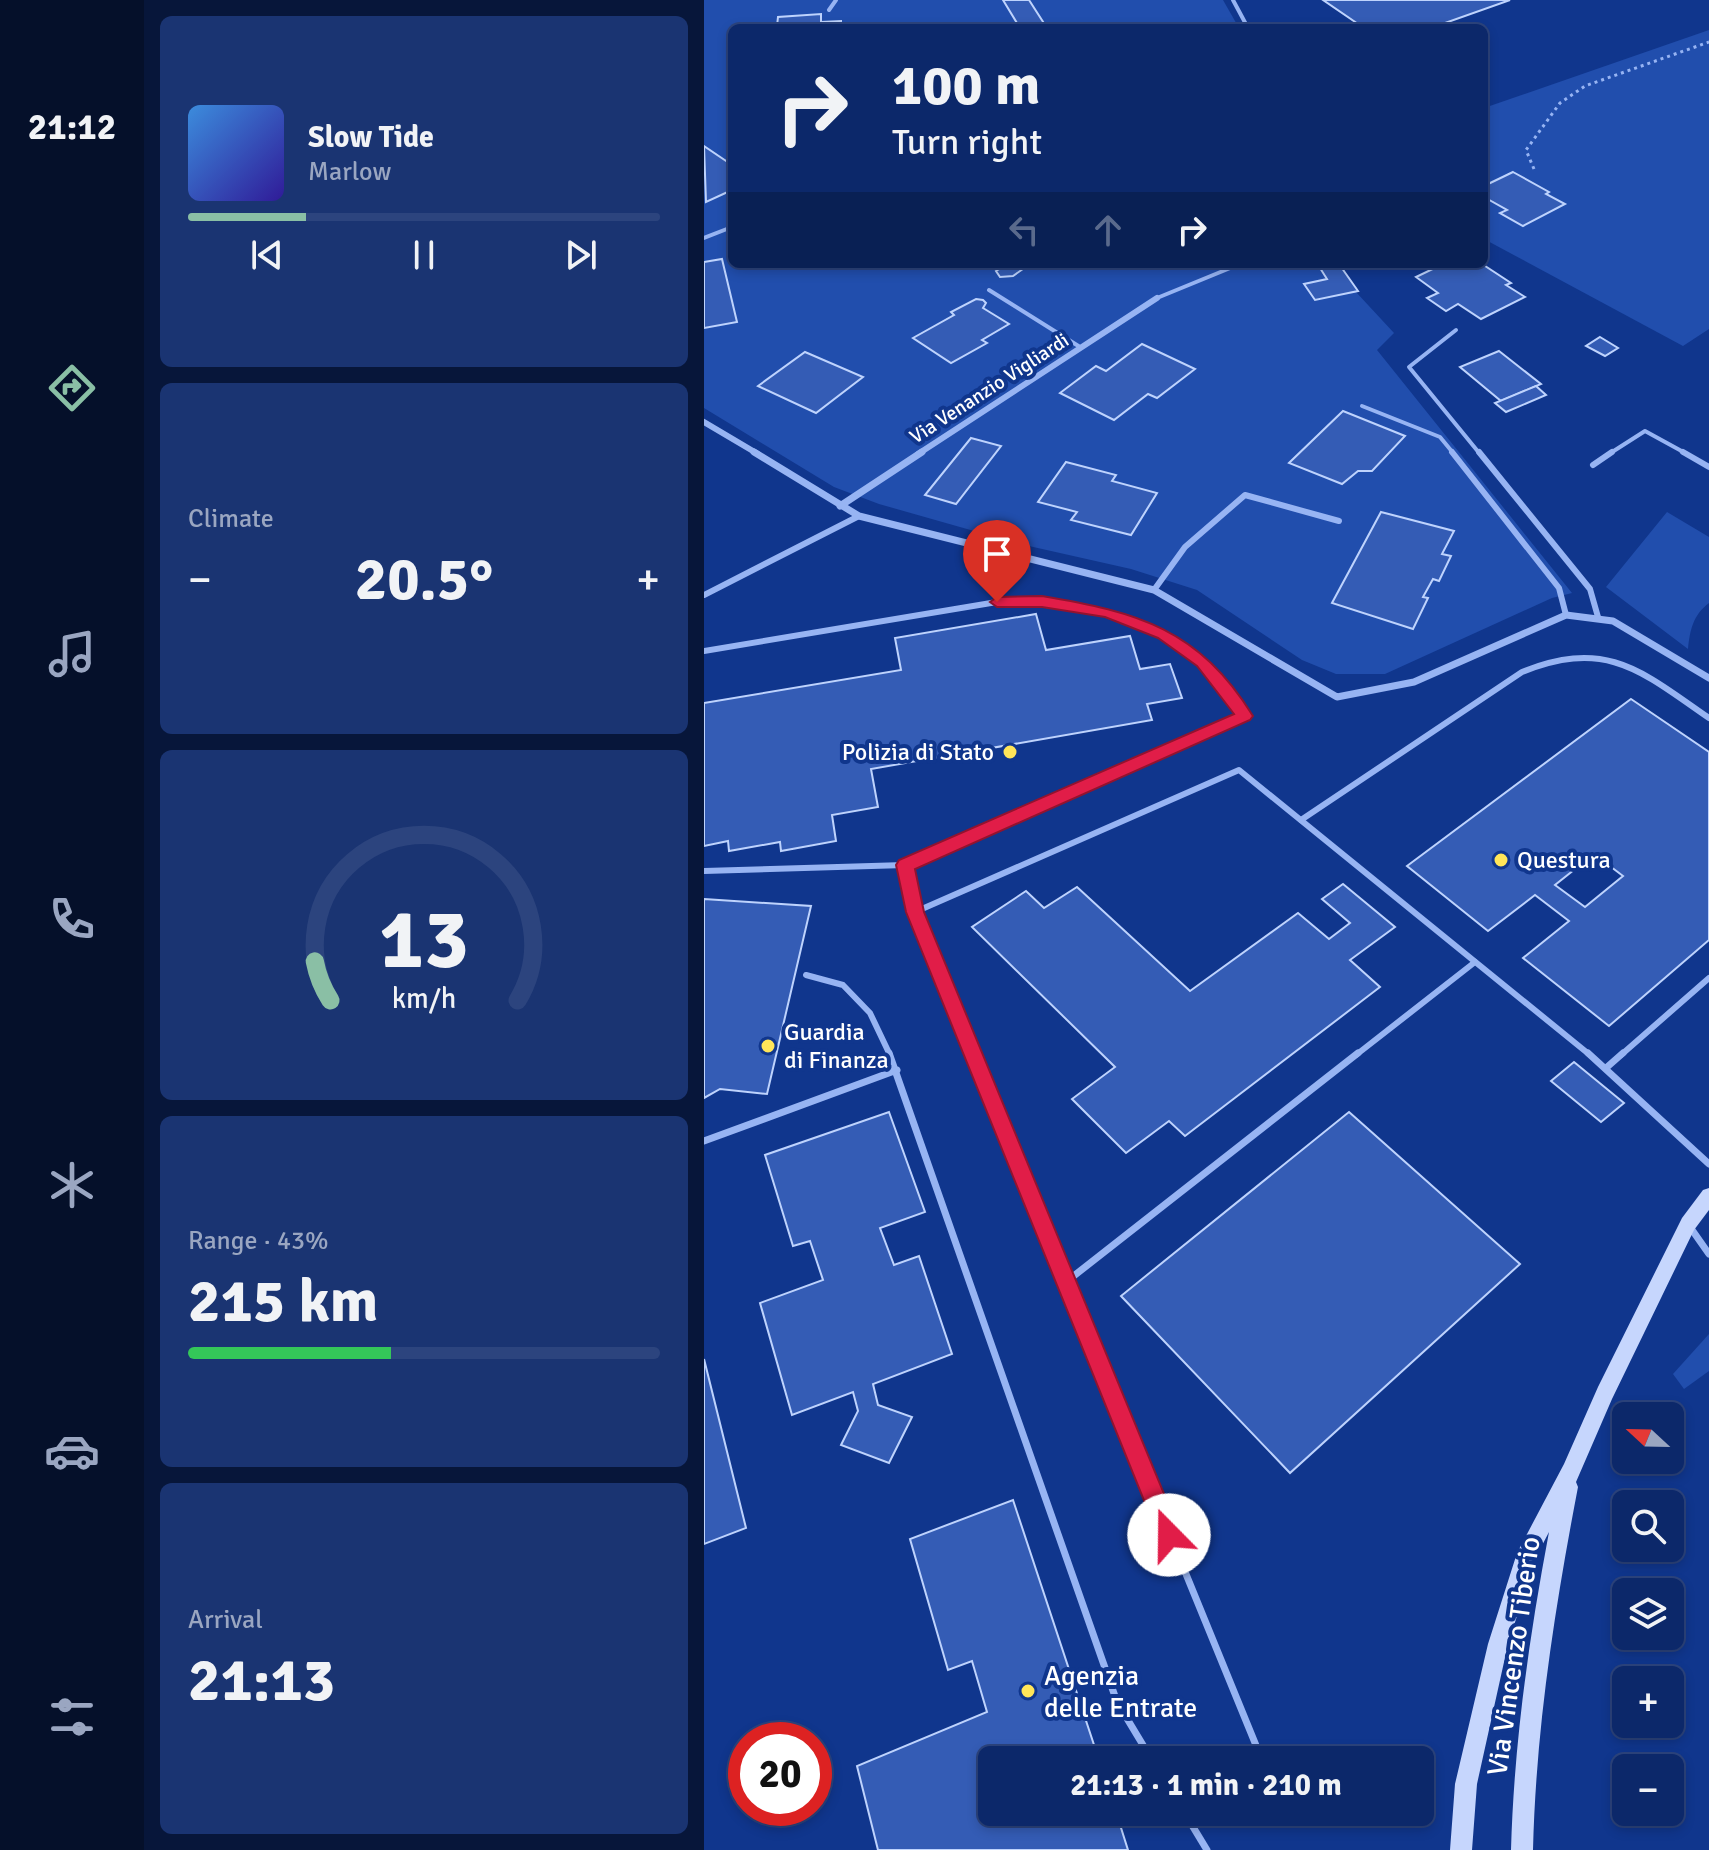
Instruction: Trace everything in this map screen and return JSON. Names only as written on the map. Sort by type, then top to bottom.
[{"type":"main road","name":"Via Vincenzo Tiberio","points":[[1461,1850],[1466,1784],[1498,1644],[1527,1553],[1571,1471],[1605,1393],[1688,1224],[1709,1196]]},
{"type":"main road","name":"Via Vincenzo Tiberio","points":[[1522,1850],[1522,1792],[1535,1672],[1571,1471]]},
{"type":"street","name":"Via Venanzio Vigliardi","points":[[840,506],[1157,298]]},
{"type":"street","points":[[704,422],[859,516],[1154,590],[1337,697],[1414,682],[1566,615],[1613,621],[1709,678]]},
{"type":"lane","points":[[829,10],[836,0]]},
{"type":"lane","points":[[1233,0],[1246,24]]},
{"type":"lane","points":[[704,238],[728,229]]},
{"type":"lane","points":[[1157,298],[1230,268]]},
{"type":"lane","points":[[989,290],[1080,347]]},
{"type":"lane","points":[[1456,330],[1409,367],[1590,589],[1598,617]]},
{"type":"lane","points":[[1362,406],[1440,437],[1559,588],[1566,615]]},
{"type":"lane","points":[[1593,465],[1645,431],[1709,467]]},
{"type":"lane","points":[[1154,590],[1185,547],[1245,495],[1339,521]]},
{"type":"lane","points":[[704,595],[859,516]]},
{"type":"lane","points":[[704,651],[997,602],[1042,601],[1108,612],[1163,634],[1203,662],[1244,716],[905,865],[704,871]]},
{"type":"lane","points":[[1301,820],[1522,672],[1561,657],[1605,658],[1625,663],[1709,718]]},
{"type":"lane","points":[[915,912],[1239,770],[1606,1068],[1709,1164]]},
{"type":"lane","points":[[905,865],[915,912],[1256,1746]]},
{"type":"lane","points":[[1066,1282],[1475,962]]},
{"type":"lane","points":[[806,975],[843,985],[870,1013],[897,1070],[1117,1702],[1144,1746]]},
{"type":"lane","points":[[1606,1068],[1709,978]]},
{"type":"lane","points":[[704,1141],[897,1070]]},
{"type":"lane","points":[[1688,1224],[1709,1254]]},
{"type":"lane","points":[[1192,1826],[1207,1850]]},
{"type":"path","points":[[1534,169],[1526,150],[1560,103],[1585,86],[1709,42]]},
{"type":"shaded area","points":[[704,0],[1223,0],[1237,24],[728,24],[728,268],[1334,268],[1394,333],[1377,350],[1572,593],[1552,598],[1385,674],[1336,674],[1302,660],[1197,590],[1131,569],[1020,544],[879,504],[834,487],[704,408]]},
{"type":"shaded area","points":[[1709,30],[1709,329],[1683,346],[1488,241],[1488,107]]},
{"type":"shaded area","points":[[1667,512],[1709,537],[1709,603],[1693,623],[1688,649],[1606,587]]},
{"type":"shaded area","points":[[1709,1334],[1709,1371],[1684,1389],[1673,1374]]},
{"type":"building","points":[[1003,0],[1029,0],[1044,24],[1018,24]]},
{"type":"building","points":[[1323,0],[1510,0],[1442,24],[1358,24]]},
{"type":"building","points":[[821,14],[821,22],[841,21],[841,24],[777,24],[778,17]]},
{"type":"building","points":[[704,146],[728,162],[728,192],[706,202]]},
{"type":"building","points":[[1513,172],[1565,204],[1523,226],[1500,213],[1507,210],[1488,199],[1488,184]]},
{"type":"building","points":[[722,259],[737,322],[704,328],[704,262]]},
{"type":"building","points":[[1001,268],[1024,268],[1013,276],[1000,277],[996,271]]},
{"type":"building","points":[[1320,268],[1342,268],[1358,291],[1315,300],[1304,284],[1327,279]]},
{"type":"building","points":[[1435,268],[1488,268],[1525,297],[1481,319],[1458,304],[1446,311],[1427,298],[1438,293],[1416,277]]},
{"type":"building","points":[[976,299],[983,300],[986,303],[983,308],[1009,324],[982,340],[987,343],[951,363],[913,338],[954,315],[951,312]]},
{"type":"building","points":[[1600,337],[1618,348],[1605,356],[1586,346]]},
{"type":"building","points":[[1142,344],[1195,369],[1157,398],[1148,394],[1114,420],[1060,393],[1096,366],[1106,371]]},
{"type":"building","points":[[1499,351],[1541,384],[1501,401],[1460,367]]},
{"type":"building","points":[[805,352],[863,377],[816,413],[758,386]]},
{"type":"building","points":[[1536,386],[1546,395],[1506,412],[1495,403]]},
{"type":"building","points":[[1343,411],[1405,436],[1372,471],[1358,471],[1342,484],[1289,463]]},
{"type":"building","points":[[971,438],[1001,446],[956,504],[925,495]]},
{"type":"building","points":[[1066,462],[1116,475],[1112,481],[1157,493],[1131,535],[1071,520],[1077,512],[1038,502]]},
{"type":"building","points":[[1381,512],[1454,531],[1442,554],[1451,556],[1439,581],[1433,579],[1423,597],[1428,598],[1413,629],[1332,603]]},
{"type":"building","points":[[1036,614],[1046,650],[1130,636],[1140,669],[1170,664],[1182,698],[1147,704],[1152,720],[871,769],[878,807],[832,815],[836,841],[781,851],[780,842],[729,851],[728,841],[704,846],[704,703],[901,670],[895,638]]},
{"type":"building","name":"Questura","points":[[1631,699],[1709,752],[1709,940],[1609,1026],[1523,958],[1569,921],[1535,895],[1488,931],[1407,866]],"holes":[[[1594,854],[1623,876],[1585,907],[1555,885]]]},
{"type":"building","points":[[1343,884],[1395,927],[1350,960],[1380,987],[1185,1136],[1169,1121],[1126,1153],[1072,1099],[1115,1067],[972,927],[1026,891],[1044,908],[1077,887],[1190,991],[1298,913],[1329,939],[1350,923],[1322,899]]},
{"type":"building","points":[[704,899],[811,906],[767,1094],[720,1089],[704,1098]]},
{"type":"building","points":[[1574,1062],[1624,1103],[1601,1122],[1551,1081]]},
{"type":"building","points":[[889,1112],[925,1212],[880,1228],[894,1265],[919,1256],[952,1354],[873,1384],[878,1405],[912,1417],[889,1463],[841,1445],[858,1411],[853,1392],[792,1415],[760,1303],[823,1280],[810,1241],[793,1246],[765,1155]]},
{"type":"building","points":[[1349,1112],[1520,1264],[1290,1473],[1121,1296]]},
{"type":"building","points":[[704,1359],[746,1528],[704,1544]]},
{"type":"building","name":"Agenzia delle Entrate","points":[[1013,1500],[1094,1746],[978,1746],[978,1826],[1120,1826],[1128,1850],[878,1850],[857,1766],[987,1712],[972,1661],[948,1670],[910,1539]]},
{"type":"place","name":"Polizia di Stato","points":[[1010,752]]},
{"type":"place","name":"Questura","points":[[1501,860]]},
{"type":"place","name":"Guardia di Finanza","points":[[768,1046]]},
{"type":"place","name":"Agenzia delle Entrate","points":[[1028,1691]]},
{"type":"route","points":[[997,602],[1042,601],[1108,612],[1163,634],[1203,662],[1244,716],[905,865],[915,912],[1169,1535]]}]
